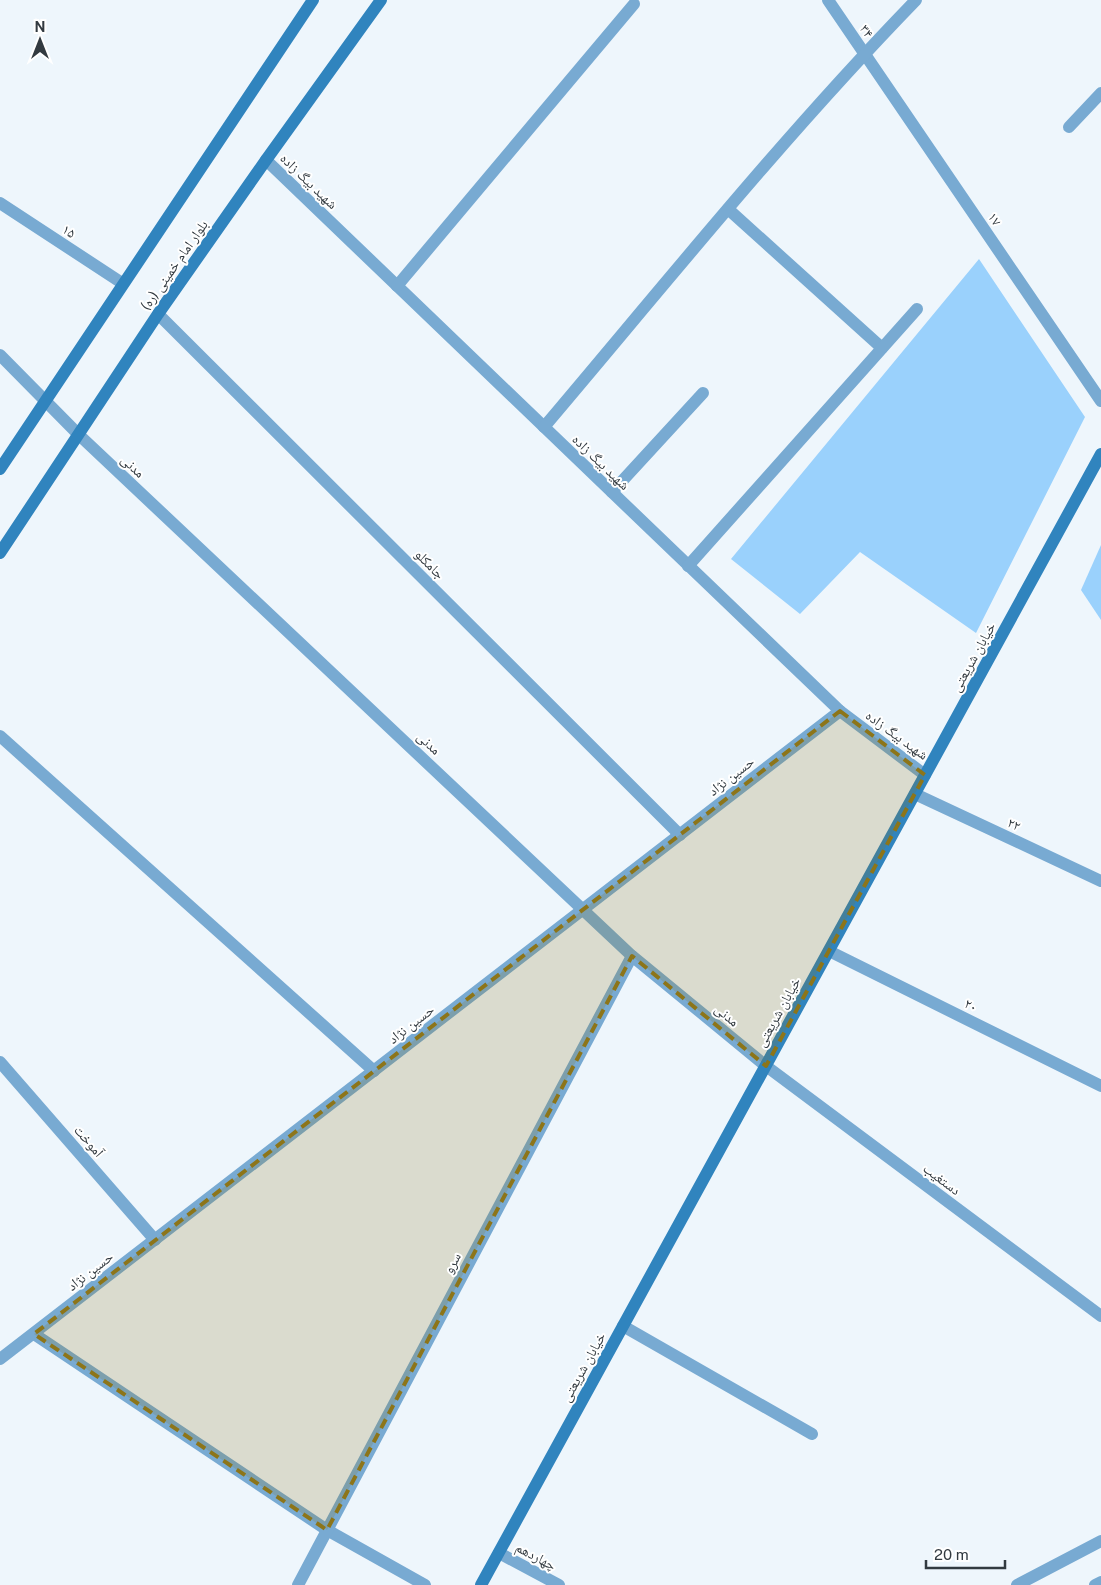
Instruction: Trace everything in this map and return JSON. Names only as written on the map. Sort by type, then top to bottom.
[{"type":"street","points":[[0,469],[312,0]]},
{"type":"street","name":"بلوار امام خمینی (ره)","points":[[0,553],[158,314],[381,0]]},
{"type":"street","name":"۳۴","points":[[828,0],[864,54]]},
{"type":"street","points":[[544,427],[771,158],[864,54],[916,0]]},
{"type":"street","points":[[397,286],[634,4]]},
{"type":"street","name":"۱۷","points":[[864,54],[1101,401]]},
{"type":"street","points":[[1069,127],[1101,93]]},
{"type":"street","name":"شهید بیگ زاده","points":[[266,160],[840,711],[925,775]]},
{"type":"street","name":"۱۵","points":[[0,203],[122,283]]},
{"type":"street","points":[[728,209],[882,348]]},
{"type":"street","points":[[688,566],[917,309]]},
{"type":"street","name":"جامکلو","points":[[158,314],[680,834]]},
{"type":"street","name":"مدنی","points":[[0,355],[78,434],[632,956],[766,1066]]},
{"type":"street","points":[[612,492],[702,393]]},
{"type":"street","name":"خیابان شریعتی","points":[[481,1585],[1101,454]]},
{"type":"street","name":"حسین نژاد","points":[[0,1359],[840,711]]},
{"type":"street","points":[[0,736],[374,1071]]},
{"type":"street","name":"۲۲","points":[[915,794],[1101,881]]},
{"type":"street","name":"۲۰","points":[[828,951],[1101,1086]]},
{"type":"street","name":"سرو","points":[[298,1585],[632,956]]},
{"type":"street","name":"آموخت","points":[[0,1062],[155,1240]]},
{"type":"street","name":"دستغیب","points":[[766,1066],[1101,1316]]},
{"type":"street","points":[[623,1326],[812,1434]]},
{"type":"street","points":[[34,1334],[327,1530],[425,1585]]},
{"type":"street","points":[[1016,1585],[1101,1541]]},
{"type":"street","name":"چهاردهم","points":[[499,1553],[559,1585]]},
{"type":"street","points":[[1095,1585],[1101,1582]]},
{"type":"highlighted area","points":[[840,711],[925,775],[766,1066],[632,956],[327,1530],[34,1334]]},
{"type":"shaded area","points":[[979,259],[1085,417],[976,633],[860,552],[800,614],[731,559]]},
{"type":"shaded area","points":[[1101,545],[1101,620],[1081,590]]}]
